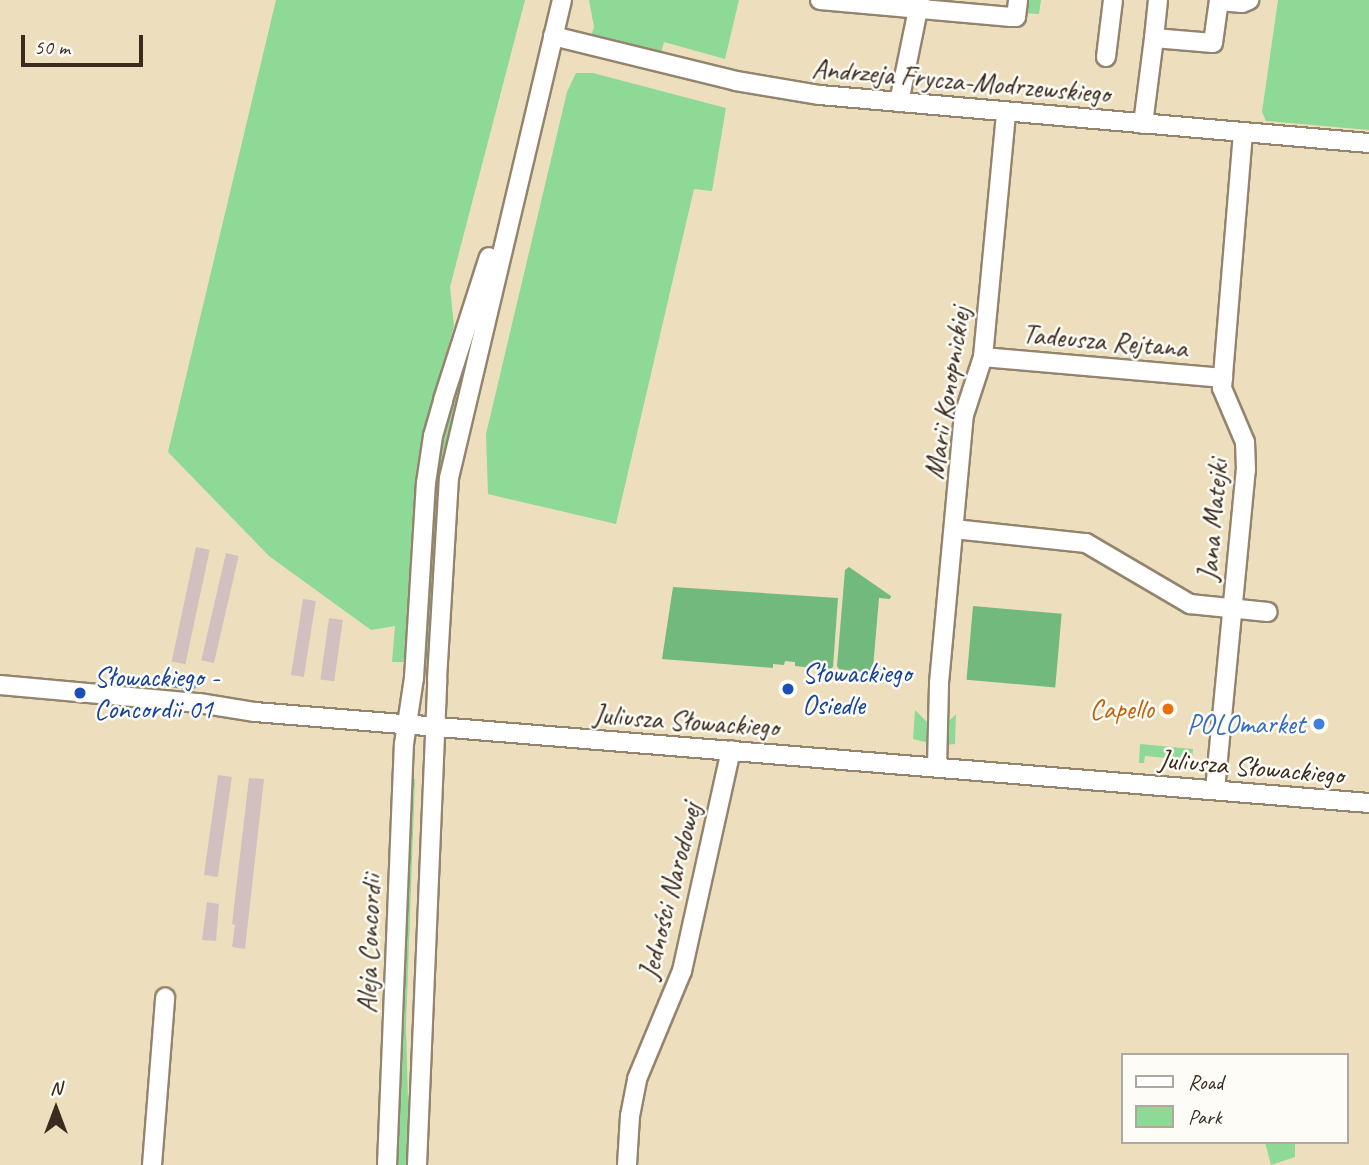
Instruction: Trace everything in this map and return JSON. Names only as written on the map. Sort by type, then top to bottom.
[{"type":"street","points":[[528,141],[562,0]]},
{"type":"street","points":[[820,0],[919,5],[1011,17],[1016,16],[1018,0]]},
{"type":"street","points":[[1106,57],[1113,0]]},
{"type":"street","points":[[1143,124],[1158,0]]},
{"type":"street","points":[[1154,38],[1213,43],[1219,1],[1242,4],[1250,0]]},
{"type":"street","points":[[899,102],[919,5]]},
{"type":"street","name":"Andrzeja Frycza-Modrzewskiego","points":[[553,36],[762,86],[899,102],[1369,143]]},
{"type":"street","name":"Marii Konopnickiej","points":[[937,767],[938,705],[964,415],[983,357],[1006,112]]},
{"type":"street","name":"Jana Matejki","points":[[1215,790],[1246,457],[1243,437],[1222,388],[1243,134]]},
{"type":"street","name":"Aleja Concordii","points":[[387,1165],[407,725],[413,693],[422,529],[433,436],[456,355],[528,141]]},
{"type":"street","name":"Aleja Concordii","points":[[417,1165],[435,727],[449,478],[528,141]]},
{"type":"street","name":"Tadeusza Rejtana","points":[[983,357],[1223,378]]},
{"type":"street","points":[[954,529],[1086,543],[1190,604],[1268,612]]},
{"type":"street","name":"Juliusza Słowackiego","points":[[0,685],[407,725],[1369,803]]},
{"type":"street","name":"Jedności Narodowej","points":[[627,1165],[630,1116],[637,1079],[682,971],[731,750]]},
{"type":"street","points":[[152,1165],[165,998]]},
{"type":"shaded area","points":[[196,547],[210,550],[185,664],[172,661]]},
{"type":"shaded area","points":[[226,553],[239,556],[214,663],[201,660]]},
{"type":"shaded area","points":[[303,599],[316,601],[304,677],[291,675]]},
{"type":"shaded area","points":[[329,618],[343,620],[334,681],[320,679]]},
{"type":"shaded area","points":[[218,775],[232,777],[218,877],[204,875]]},
{"type":"shaded area","points":[[249,778],[264,779],[245,949],[232,947],[235,925],[232,924]]},
{"type":"shaded area","points":[[207,902],[219,904],[216,941],[202,940]]},
{"type":"green space","points":[[276,0],[525,0],[450,287],[454,326],[428,415],[418,471],[406,662],[392,662],[395,626],[371,630],[269,556],[168,452]]},
{"type":"green space","points":[[589,0],[739,0],[725,59],[664,42],[661,53],[591,36],[594,27]]},
{"type":"green space","points":[[1023,0],[1041,0],[1039,14],[1024,13]]},
{"type":"green space","points":[[1278,0],[1369,0],[1369,130],[1266,121],[1262,112]]},
{"type":"green space","points":[[576,73],[593,73],[726,108],[712,191],[694,189],[616,524],[488,494],[486,434],[567,92]]},
{"type":"green space","points":[[454,395],[457,399],[439,483],[428,665],[425,664],[432,509],[442,442]]},
{"type":"green space","points":[[849,567],[891,596],[890,599],[879,598],[873,668],[887,670],[883,675],[839,669],[837,666],[845,570]]},
{"type":"green space","points":[[673,587],[838,598],[833,667],[830,670],[795,666],[795,662],[785,661],[784,665],[773,664],[773,668],[662,659]]},
{"type":"green space","points":[[973,606],[1062,614],[1055,687],[967,680]]},
{"type":"green space","points":[[915,710],[927,722],[929,743],[913,739]]},
{"type":"green space","points":[[956,714],[955,744],[946,745],[946,724]]},
{"type":"green space","points":[[1140,744],[1193,749],[1191,768],[1176,766],[1176,759],[1145,756],[1144,763],[1139,763]]},
{"type":"green space","points":[[410,779],[415,779],[406,1026],[408,1165],[396,1165]]},
{"type":"green space","points":[[1266,1144],[1295,1144],[1295,1157],[1271,1165]]},
{"type":"waterway","points":[[151,684],[193,686]]},
{"type":"place","name":"Słowackiego Osiedle","points":[[788,689]]},
{"type":"place","name":"Słowackiego - Concordii 01","points":[[80,693]]},
{"type":"place","name":"Capello","points":[[1168,709]]},
{"type":"place","name":"POLOmarket","points":[[1319,724]]}]
